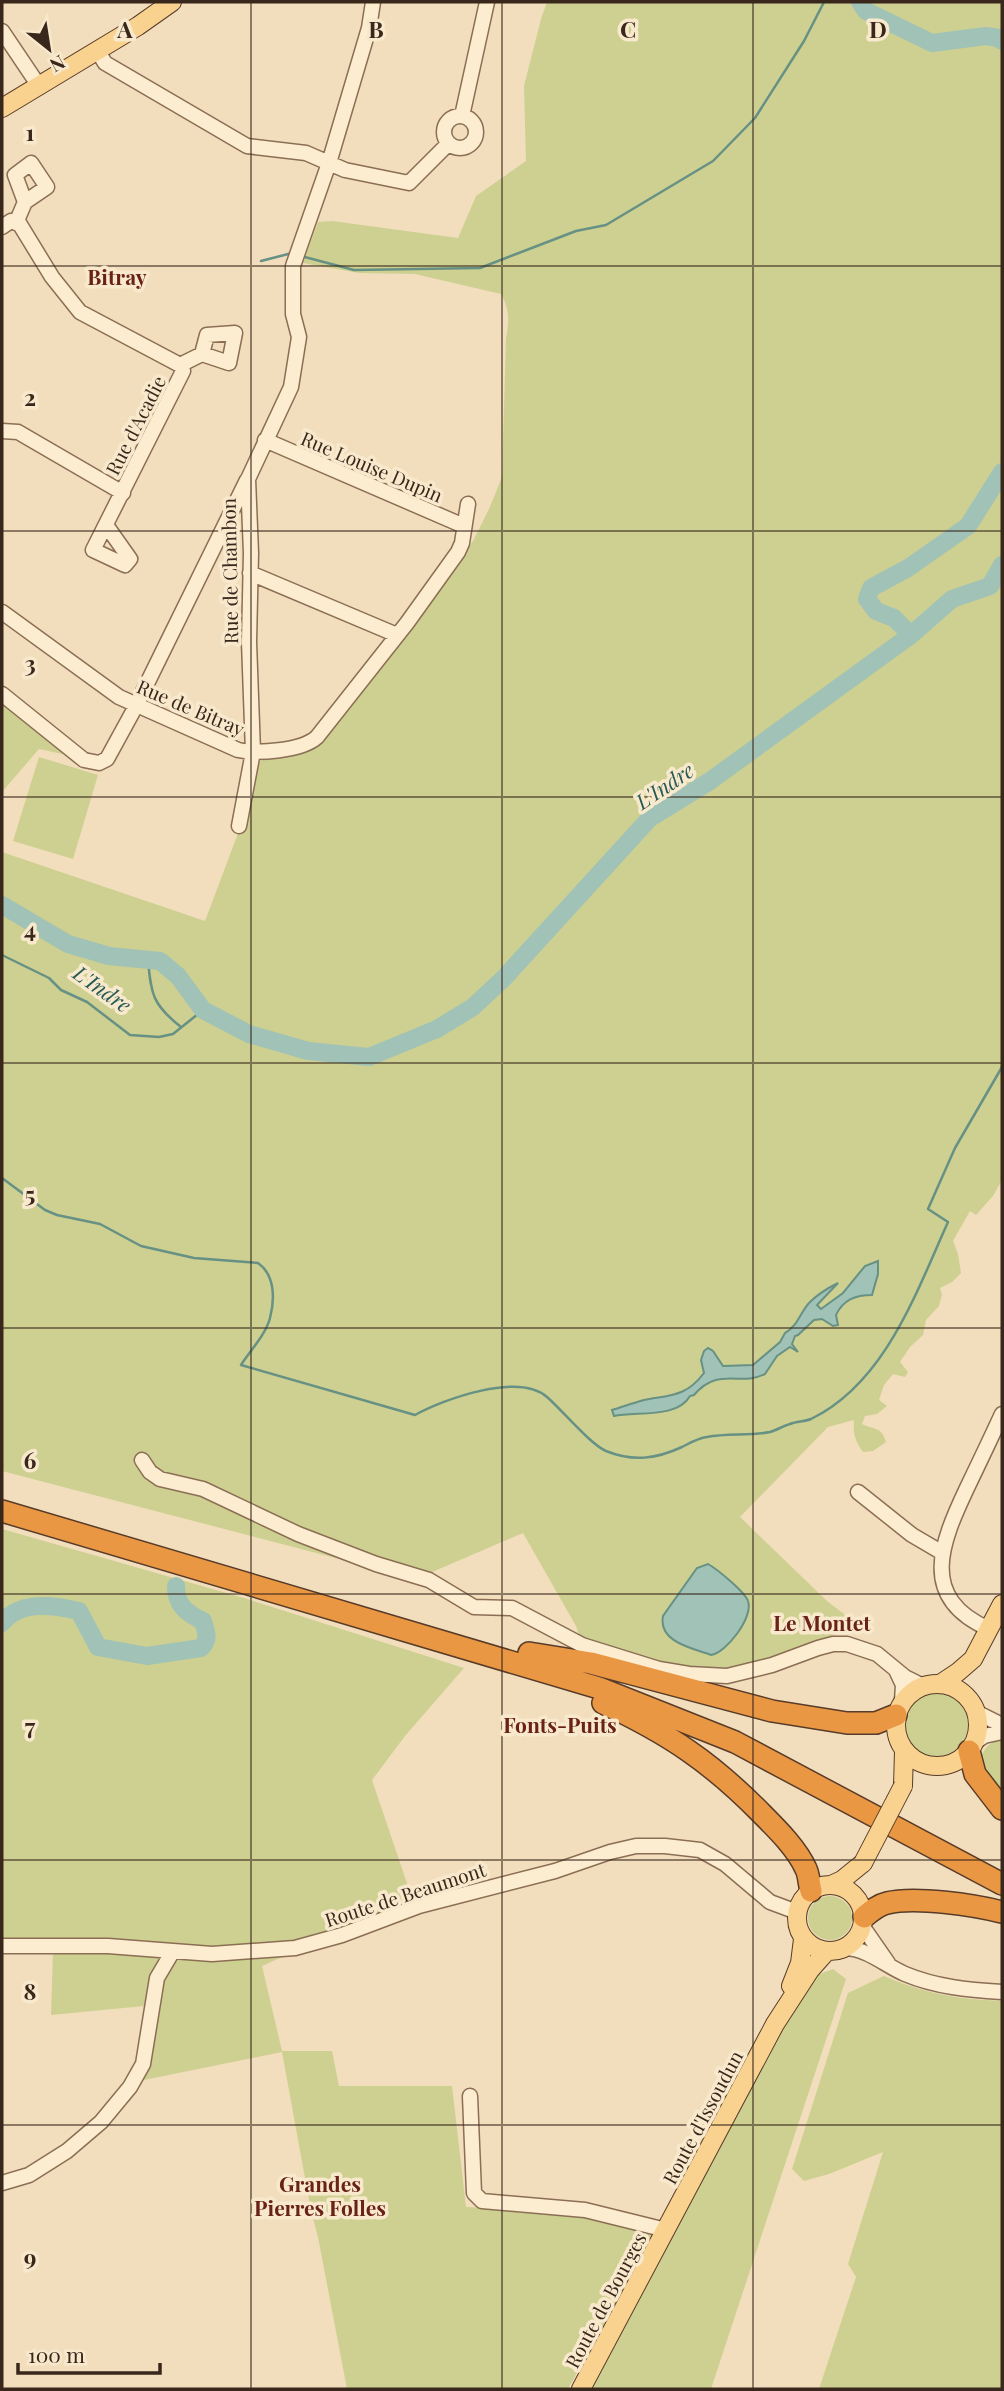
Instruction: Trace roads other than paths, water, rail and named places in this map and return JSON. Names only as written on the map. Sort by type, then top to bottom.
[{"type":"highway","points":[[2,1497],[529,1653],[671,1699],[793,1756],[1002,1867]]},
{"type":"highway","points":[[2,1511],[599,1688],[735,1742],[1002,1884]]},
{"type":"highway","points":[[529,1653],[591,1663],[772,1711],[847,1723],[876,1723],[899,1708]]},
{"type":"highway","points":[[485,1654],[514,1670],[588,1696],[661,1732],[692,1752],[739,1791],[782,1835],[821,1888]]},
{"type":"highway","points":[[972,1747],[975,1774],[1002,1809]]},
{"type":"highway","points":[[862,1915],[887,1903],[907,1901],[955,1904],[1002,1912]]},
{"type":"main road","points":[[2,108],[138,26],[172,2]]},
{"type":"main road","points":[[903,1786],[931,1766],[952,1763],[972,1747],[978,1728],[969,1683],[976,1654],[1002,1604]]},
{"type":"main road","points":[[931,1766],[911,1758],[904,1751],[896,1734],[899,1708],[915,1690],[958,1672],[976,1654]]},
{"type":"main road","points":[[931,1685],[957,1689],[973,1706]]},
{"type":"main road","points":[[863,1863],[862,1915],[856,1940],[846,1948],[826,1952],[810,1945],[799,1930],[797,1912],[804,1896],[842,1880],[863,1863],[903,1786],[904,1751]]},
{"type":"main road","points":[[821,1888],[842,1886],[856,1896],[862,1915]]},
{"type":"main road","name":"Route d'Issoudun","points":[[775,2024],[800,1963],[803,1939]]},
{"type":"main road","name":"Route d'Issoudun","points":[[666,2230],[775,2024],[810,1970],[826,1952]]},
{"type":"main road","name":"Route de Bourges","points":[[581,2389],[666,2230]]},
{"type":"street","name":"Rue de Chambon","points":[[239,825],[253,752],[247,479],[288,395],[299,337],[291,285],[297,254],[329,163],[369,28],[373,2]]},
{"type":"street","points":[[462,116],[487,2]]},
{"type":"street","points":[[2,31],[7,49],[39,86]]},
{"type":"street","points":[[97,50],[105,63],[247,146],[306,153],[345,170],[409,183],[448,144]]},
{"type":"street","points":[[462,116],[475,124],[477,132],[475,141],[467,148],[456,149],[448,144],[444,132],[446,124],[454,117],[462,116]]},
{"type":"street","points":[[9,225],[25,202]]},
{"type":"street","name":"Rue d'Acadie","points":[[9,225],[80,312],[180,365],[183,371],[106,525]]},
{"type":"street","points":[[180,365],[202,354]]},
{"type":"street","points":[[2,431],[18,432],[123,493]]},
{"type":"street","name":"Rue Louise Dupin","points":[[265,440],[464,526]]},
{"type":"street","points":[[2,694],[84,760],[99,763],[107,759],[136,706],[247,479]]},
{"type":"street","name":"Rue de Bitray","points":[[2,612],[119,697],[136,706],[226,746],[253,752],[303,747],[312,742],[397,635],[458,552],[468,504]]},
{"type":"street","points":[[250,573],[397,635]]},
{"type":"street","points":[[989,1629],[962,1613],[948,1597],[941,1576],[942,1552],[952,1519],[1002,1414]]},
{"type":"street","points":[[142,1460],[150,1472],[160,1479],[203,1489],[299,1534],[433,1581],[474,1607],[512,1608],[582,1645],[659,1669],[689,1674],[735,1675],[818,1648],[839,1644],[864,1648],[877,1654],[909,1679],[931,1685]]},
{"type":"street","points":[[858,1492],[912,1535],[942,1552]]},
{"type":"street","points":[[892,1666],[901,1681],[899,1708]]},
{"type":"street","points":[[973,1706],[1002,1725]]},
{"type":"street","points":[[972,1747],[984,1736],[1002,1732]]},
{"type":"street","name":"Route de Beaumont","points":[[2,1946],[108,1945],[212,1954],[295,1948],[342,1935],[419,1906],[555,1871],[636,1846],[700,1850],[726,1864],[770,1902],[797,1912]]},
{"type":"street","points":[[862,1915],[888,1963]]},
{"type":"street","points":[[846,1948],[855,1948],[903,1973],[930,1983],[968,1990],[1002,1992]]},
{"type":"street","points":[[2,2183],[29,2175],[67,2151],[101,2122],[130,2087],[143,2064],[158,1978],[173,1951]]},
{"type":"street","points":[[470,2096],[474,2193],[482,2201],[585,2210],[666,2230]]},
{"type":"water","points":[[878,1261],[878,1274],[872,1295],[855,1297],[846,1302],[836,1315],[838,1325],[833,1326],[822,1319],[814,1320],[795,1336],[792,1344],[798,1352],[790,1347],[777,1356],[765,1374],[747,1379],[712,1381],[684,1403],[666,1411],[614,1416],[612,1410],[677,1394],[691,1387],[704,1373],[701,1360],[708,1348],[723,1366],[753,1365],[780,1342],[816,1296],[838,1283],[817,1305],[821,1309],[843,1293],[865,1266]]},
{"type":"water","points":[[708,1564],[742,1592],[749,1608],[743,1625],[731,1641],[711,1655],[678,1643],[666,1632],[663,1625],[663,1616],[697,1568]]},
{"type":"waterway","points":[[301,256],[354,270],[480,268],[576,231],[606,225],[713,161],[755,118],[804,41],[824,2]]},
{"type":"waterway","name":"L'Indre","points":[[860,2],[866,11],[932,43],[986,36],[1002,41]]},
{"type":"waterway","points":[[261,261],[292,253]]},
{"type":"waterway","name":"L'Indre","points":[[911,635],[894,618],[876,611],[867,599],[871,588],[908,568],[968,526],[1002,472]]},
{"type":"waterway","name":"L'Indre","points":[[2,905],[68,944],[109,956],[160,961],[178,976],[203,1010],[249,1034],[308,1051],[369,1057],[437,1029],[473,1007],[504,978],[650,818],[710,781],[911,635],[952,599],[990,586],[1002,565]]},
{"type":"waterway","name":"L'Indre","points":[[2,955],[49,978],[61,990],[87,1002],[130,1035],[159,1037],[173,1034],[203,1010]]},
{"type":"waterway","name":"L'Indre","points":[[148,960],[155,998],[164,1012],[181,1027]]},
{"type":"waterway","points":[[2,1178],[45,1210],[100,1224],[141,1246],[194,1258],[258,1263],[271,1281],[272,1311],[265,1330],[241,1365],[415,1415],[444,1402],[481,1391],[501,1387],[534,1390],[547,1397],[599,1447],[626,1457],[644,1458],[672,1451],[704,1438],[770,1432],[808,1420],[837,1403],[859,1383],[895,1334],[924,1278],[948,1222],[928,1209],[955,1148],[1002,1067]]},
{"type":"waterway","points":[[2,1623],[9,1616],[28,1608],[59,1607],[79,1611],[98,1647],[147,1656],[201,1648],[206,1638],[203,1621],[183,1608],[176,1586]]},
{"type":"district","name":"Bitray","points":[[117,276]]},
{"type":"district","name":"Le Montet","points":[[822,1622]]},
{"type":"district","name":"Fonts-Puits","points":[[560,1724]]},
{"type":"district","name":"Grandes Pierres Folles","points":[[320,2195]]}]
